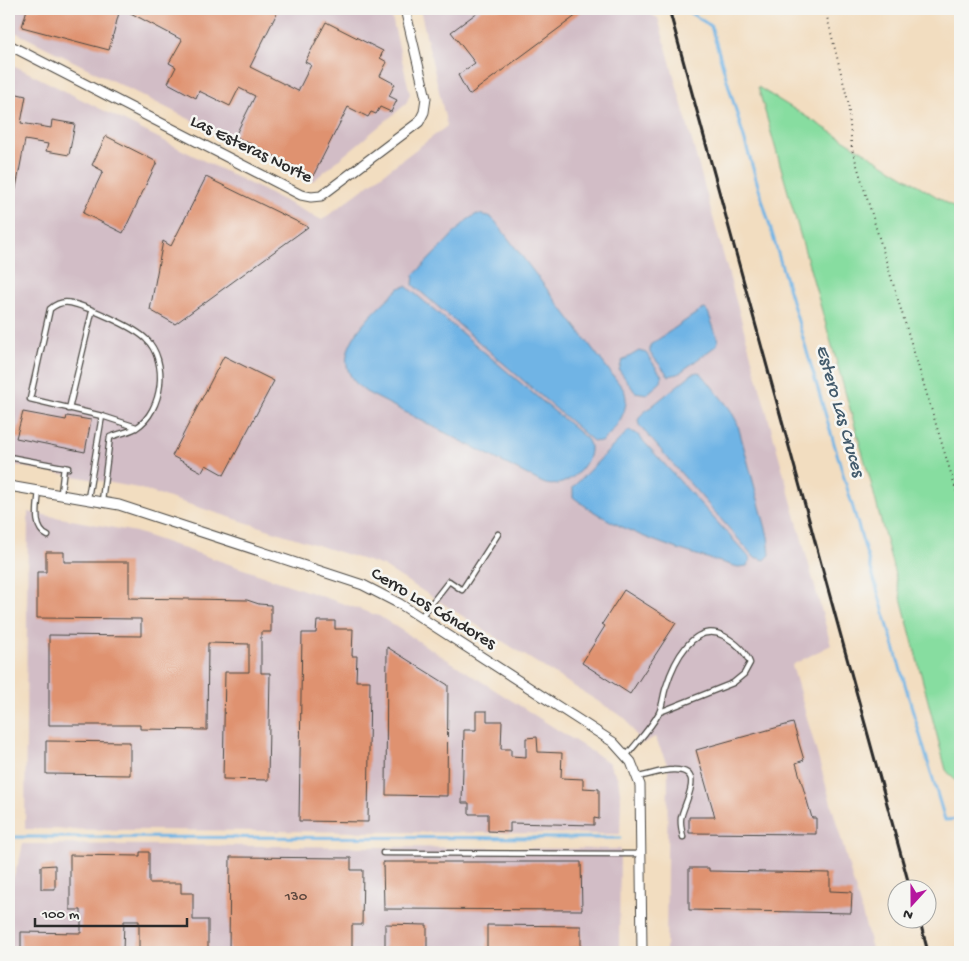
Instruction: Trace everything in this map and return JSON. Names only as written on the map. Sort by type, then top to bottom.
[{"type":"street","name":"Las Esteras Norte","points":[[9,45],[301,195],[311,197],[320,196],[419,122],[424,112],[426,98],[405,9]]},
{"type":"street","name":"Cerro Los Cóndores","points":[[9,486],[61,493],[134,509],[363,585],[421,617],[613,742],[627,755],[638,777],[641,796],[642,952]]},
{"type":"lane","points":[[102,501],[110,437],[136,427],[148,416],[156,401],[160,387],[158,357],[148,340],[134,329],[69,302],[56,304],[50,309],[30,399],[102,416],[136,427]]},
{"type":"lane","points":[[69,409],[92,312]]},
{"type":"lane","points":[[88,498],[102,416]]},
{"type":"lane","points":[[9,457],[66,468],[61,493]]},
{"type":"lane","points":[[39,490],[37,515],[39,527],[43,534],[48,536]]},
{"type":"lane","points":[[421,617],[449,582],[462,590],[498,534]]},
{"type":"lane","points":[[627,755],[660,712],[666,686],[678,659],[689,643],[702,634],[713,633],[738,645],[747,655],[750,663],[740,679],[660,712]]},
{"type":"lane","points":[[638,777],[674,770],[687,774],[692,780],[693,787],[681,820],[682,837]]},
{"type":"lane","points":[[383,853],[642,854]]},
{"type":"path","points":[[825,9],[848,101],[852,149],[960,503]]},
{"type":"shaded area","points":[[9,9],[390,9],[410,94],[406,104],[313,181],[9,29]]},
{"type":"shaded area","points":[[420,9],[640,9],[658,18],[831,645],[792,665],[873,952],[666,952],[668,766],[655,737],[641,744],[626,719],[383,566],[138,488],[9,464],[9,63],[322,220],[447,126]]},
{"type":"shaded area","points":[[28,512],[136,532],[379,616],[608,762],[618,778],[621,799],[620,834],[25,829]]},
{"type":"shaded area","points":[[23,844],[620,849],[619,952],[9,952],[9,889]]},
{"type":"green space","points":[[758,87],[960,211],[960,786],[946,770],[870,479]]},
{"type":"water","points":[[477,214],[489,216],[495,221],[624,390],[626,404],[621,419],[612,432],[601,442],[593,441],[413,285],[414,275],[467,220]]},
{"type":"water","points":[[406,286],[587,439],[590,447],[589,456],[578,472],[570,479],[561,483],[552,485],[543,483],[366,392],[352,379],[347,365],[348,351],[354,337],[376,310],[399,288]]},
{"type":"water","points":[[705,309],[708,312],[718,340],[717,345],[678,374],[669,376],[650,353],[650,345]]},
{"type":"water","points":[[639,351],[646,353],[662,376],[661,382],[647,394],[635,392],[619,370],[622,361]]},
{"type":"water","points":[[698,372],[702,374],[730,409],[737,422],[768,536],[770,555],[765,560],[754,557],[639,425],[638,420],[642,414],[693,373]]},
{"type":"water","points":[[628,431],[636,433],[749,557],[750,561],[747,566],[738,567],[652,540],[611,521],[573,497],[573,487]]},
{"type":"building","points":[[27,9],[120,9],[109,50],[22,27]]},
{"type":"building","points":[[123,9],[279,9],[250,67],[298,91],[311,65],[305,62],[326,22],[383,51],[380,58],[387,62],[380,76],[395,84],[389,96],[397,100],[391,112],[380,107],[376,114],[371,112],[368,117],[348,107],[313,176],[235,136],[255,96],[239,88],[230,106],[199,91],[196,98],[168,83],[176,67],[169,63],[182,40]]},
{"type":"building","points":[[482,9],[585,9],[469,95],[458,75],[475,63],[451,32]]},
{"type":"building","points":[[9,92],[26,96],[21,123],[51,128],[52,120],[75,124],[69,155],[46,151],[48,144],[25,140],[13,204],[9,203]]},
{"type":"building","points":[[106,136],[157,162],[123,233],[83,213],[103,171],[92,165]]},
{"type":"building","points":[[206,177],[308,227],[175,324],[150,310],[163,241],[171,246]]},
{"type":"building","points":[[224,356],[274,381],[224,475],[206,465],[202,472],[172,456]]},
{"type":"building","points":[[23,412],[66,420],[67,416],[91,420],[85,452],[16,438]]},
{"type":"building","points":[[46,552],[64,552],[64,562],[129,562],[129,598],[247,600],[271,605],[271,632],[261,632],[261,673],[270,673],[268,780],[223,779],[225,672],[249,672],[249,644],[208,643],[207,730],[140,729],[140,725],[49,725],[49,635],[141,636],[141,619],[37,618],[37,572],[46,572]]},
{"type":"building","points":[[624,590],[676,623],[630,694],[582,663],[605,626],[602,624]]},
{"type":"building","points":[[317,621],[335,621],[335,629],[353,629],[352,656],[357,656],[356,681],[370,681],[368,822],[299,821],[302,633],[316,633]]},
{"type":"building","points":[[387,647],[448,685],[447,796],[386,795]]},
{"type":"building","points":[[476,711],[487,711],[487,721],[502,721],[501,749],[511,749],[511,756],[526,757],[526,738],[537,737],[538,752],[562,753],[561,778],[583,779],[583,788],[599,789],[599,819],[594,818],[594,825],[510,823],[510,832],[488,831],[488,814],[469,814],[469,803],[462,803],[464,730],[476,730]]},
{"type":"building","points":[[793,723],[804,760],[796,763],[812,818],[816,818],[816,834],[689,833],[689,817],[715,817],[696,750]]},
{"type":"building","points":[[46,741],[130,742],[130,775],[46,774]]},
{"type":"building","points":[[140,852],[149,852],[149,883],[181,883],[181,893],[193,893],[193,920],[208,920],[208,952],[139,952],[139,921],[124,921],[123,952],[21,952],[21,932],[81,933],[81,910],[70,910],[70,855],[140,856]]},
{"type":"building","points":[[230,857],[351,858],[351,870],[363,870],[362,925],[352,925],[352,952],[229,952]]},
{"type":"building","points":[[383,862],[581,862],[582,910],[384,909]]},
{"type":"building","points":[[55,865],[55,889],[41,889],[41,866]]},
{"type":"building","points":[[689,868],[709,868],[709,871],[830,873],[830,891],[852,892],[851,913],[689,910]]},
{"type":"building","points":[[385,924],[427,925],[427,952],[385,952]]},
{"type":"building","points":[[487,925],[581,926],[581,952],[487,952]]},
{"type":"waterway","name":"Estero Las Cruces","points":[[684,9],[711,26],[945,820],[960,819]]},
{"type":"waterway","points":[[13,837],[620,838]]},
{"type":"railway","points":[[669,9],[907,878]]},
{"type":"railway","points":[[922,928],[928,952]]}]
